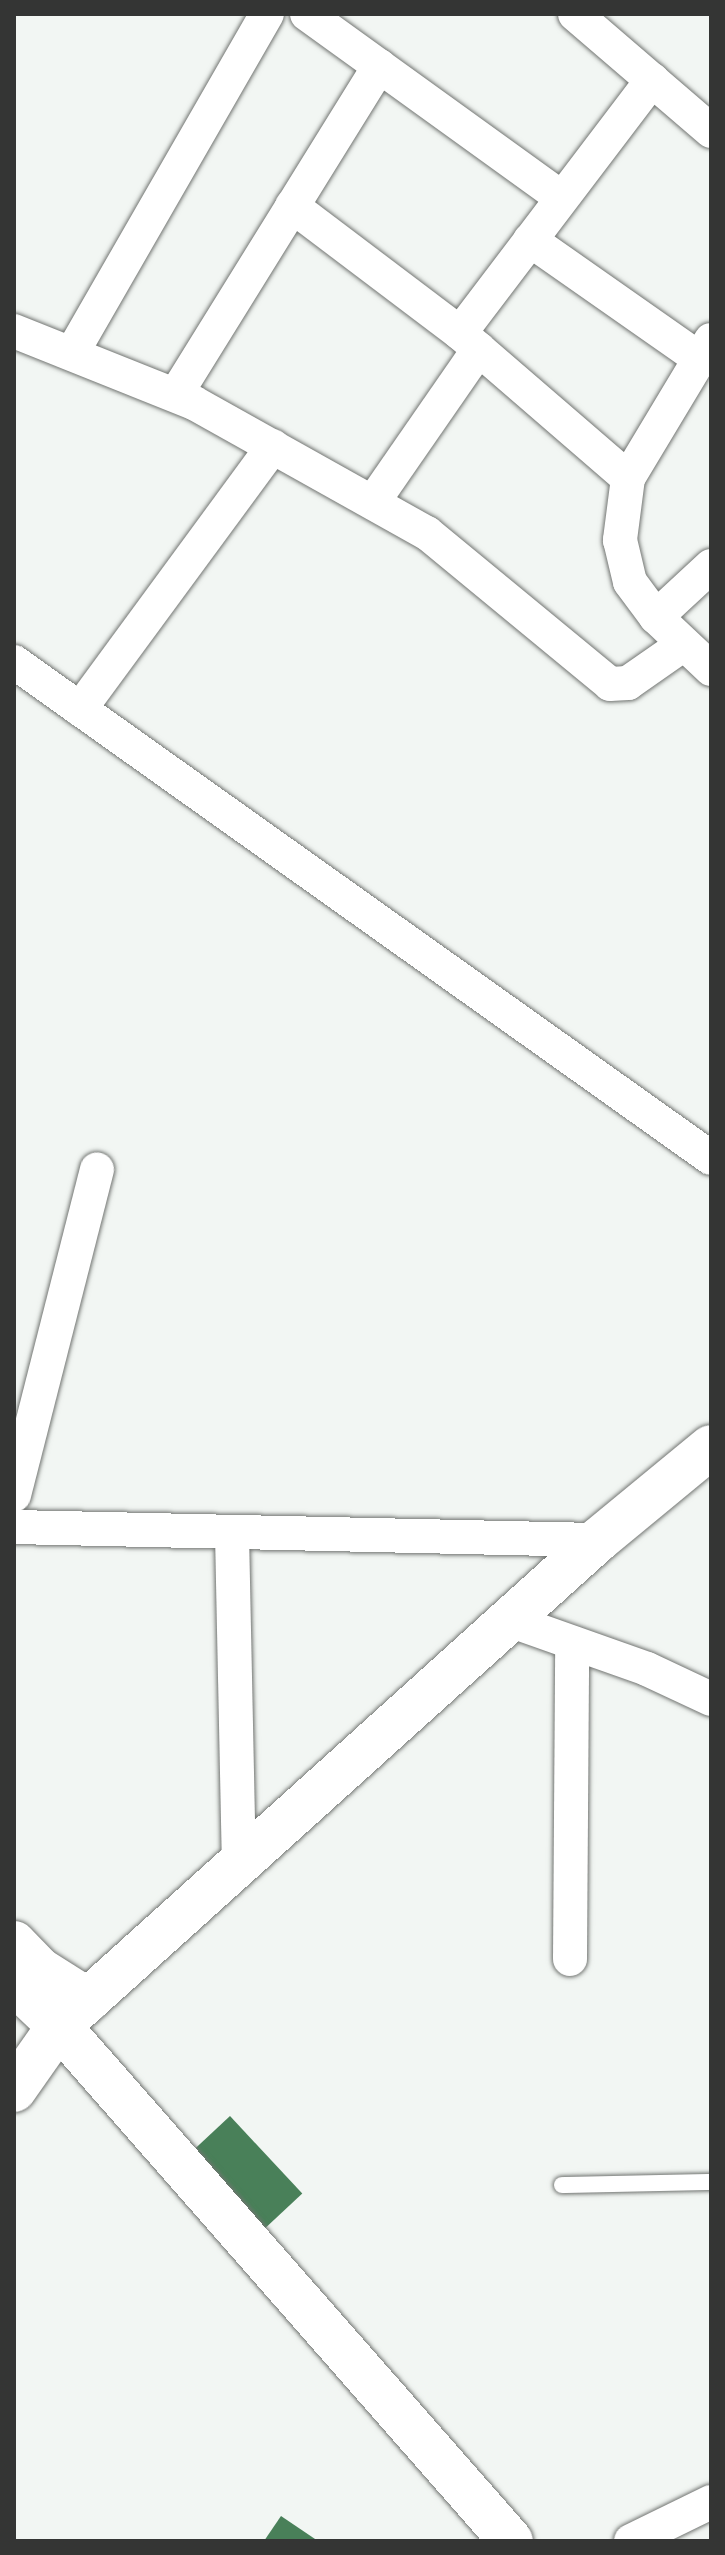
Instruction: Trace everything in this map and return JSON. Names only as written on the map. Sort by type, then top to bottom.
[{"type":"street","points":[[72,353],[267,14]]},
{"type":"street","points":[[307,14],[562,198]]},
{"type":"street","points":[[579,15],[711,131]]},
{"type":"street","points":[[176,394],[379,66]]},
{"type":"street","points":[[373,502],[530,240],[652,80]]},
{"type":"street","points":[[292,206],[470,341],[628,478]]},
{"type":"street","points":[[530,240],[705,350],[628,478],[620,540],[630,582],[656,617],[711,669]]},
{"type":"street","points":[[14,331],[176,394],[427,533],[610,684],[628,683],[684,644]]},
{"type":"street","points":[[80,709],[273,446]]},
{"type":"street","points":[[656,617],[711,566]]},
{"type":"street","points":[[14,662],[711,1158]]},
{"type":"street","points":[[14,1495],[97,1169]]},
{"type":"street","points":[[14,2090],[73,2013],[598,1540],[711,1447]]},
{"type":"street","points":[[14,1527],[598,1540]]},
{"type":"street","points":[[232,1534],[239,1864]]},
{"type":"street","points":[[509,1620],[711,1699]]},
{"type":"street","points":[[570,1959],[572,1643]]},
{"type":"street","points":[[14,1943],[39,1969],[511,2541]]},
{"type":"street","points":[[14,1983],[73,2013]]},
{"type":"street","points":[[631,2541],[711,2502]]},
{"type":"lane","points":[[562,2185],[711,2182]]},
{"type":"building","points":[[230,2116],[302,2194],[264,2229],[192,2151]]},
{"type":"building","points":[[281,2516],[318,2541],[264,2541]]}]
